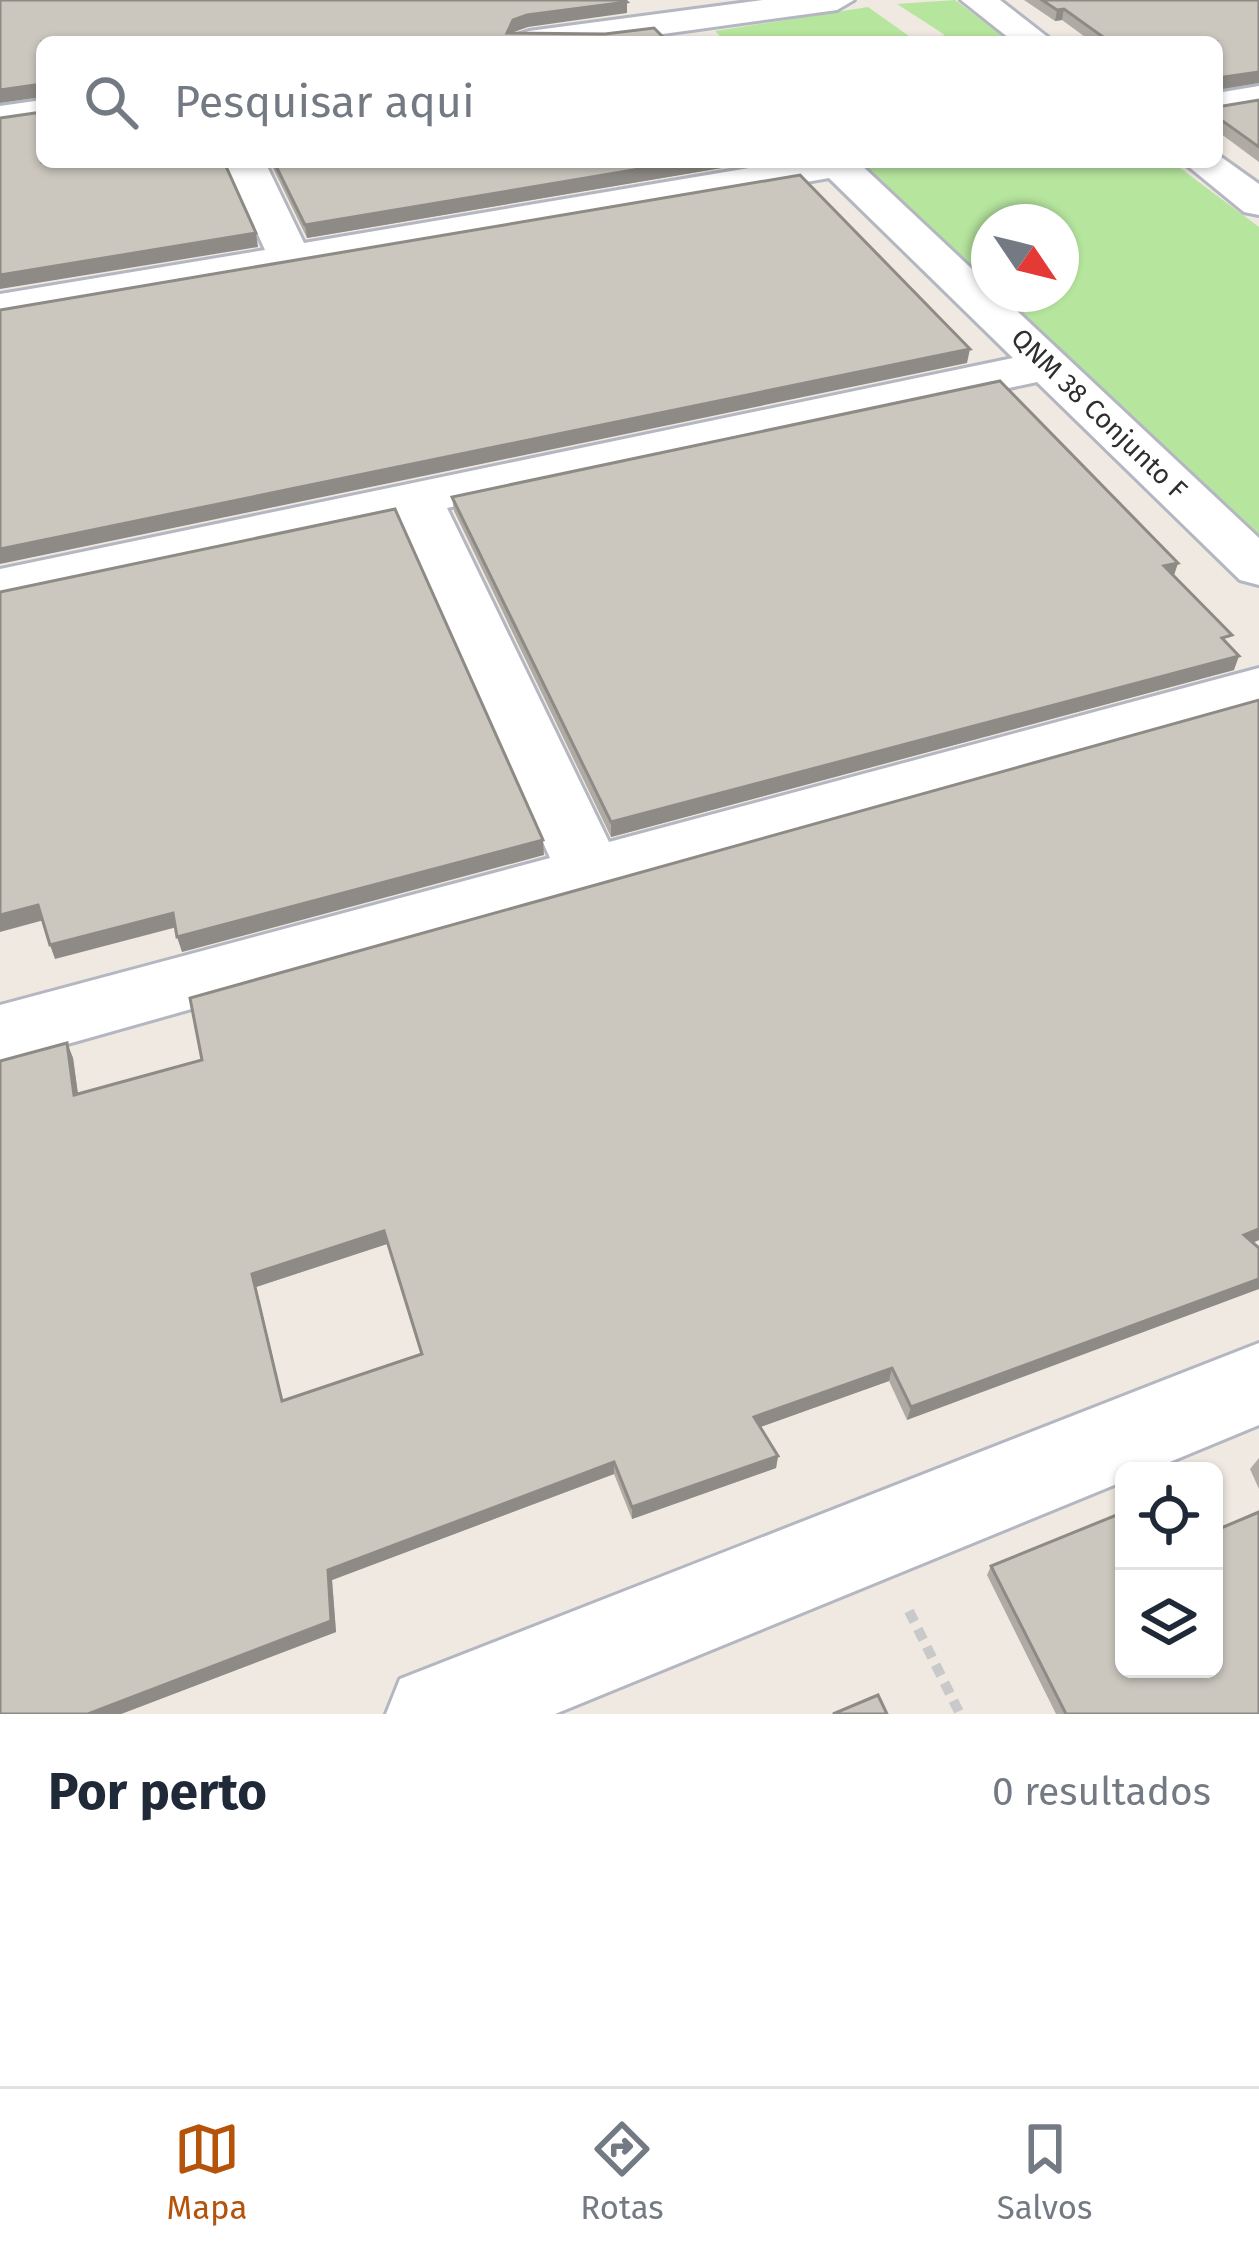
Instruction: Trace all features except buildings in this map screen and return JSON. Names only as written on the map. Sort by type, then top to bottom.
[{"type":"street","points":[[575,36],[836,0]]},
{"type":"street","points":[[978,0],[1028,36]]},
{"type":"street","points":[[1223,103],[1259,97]]},
{"type":"street","points":[[0,117],[36,112]]},
{"type":"street","points":[[248,168],[290,258]]},
{"type":"street","points":[[0,308],[807,168]]},
{"type":"street","name":"QNM 38 Conjunto F","points":[[841,168],[1259,568]]},
{"type":"street","points":[[1211,168],[1259,202]]},
{"type":"street","points":[[0,586],[1049,365]]},
{"type":"street","points":[[417,500],[590,872]]},
{"type":"street","points":[[0,1034],[1259,688]]},
{"type":"street","points":[[435,1714],[1259,1384]]},
{"type":"path","points":[[874,1540],[960,1714]]},
{"type":"green space","points":[[955,0],[1003,36],[940,36],[945,35],[897,4]]},
{"type":"green space","points":[[868,7],[909,36],[720,36],[715,31]]},
{"type":"green space","points":[[860,168],[1180,168],[1259,227],[1259,543],[1013,312],[1079,312],[1079,204],[971,204],[971,272]]}]
